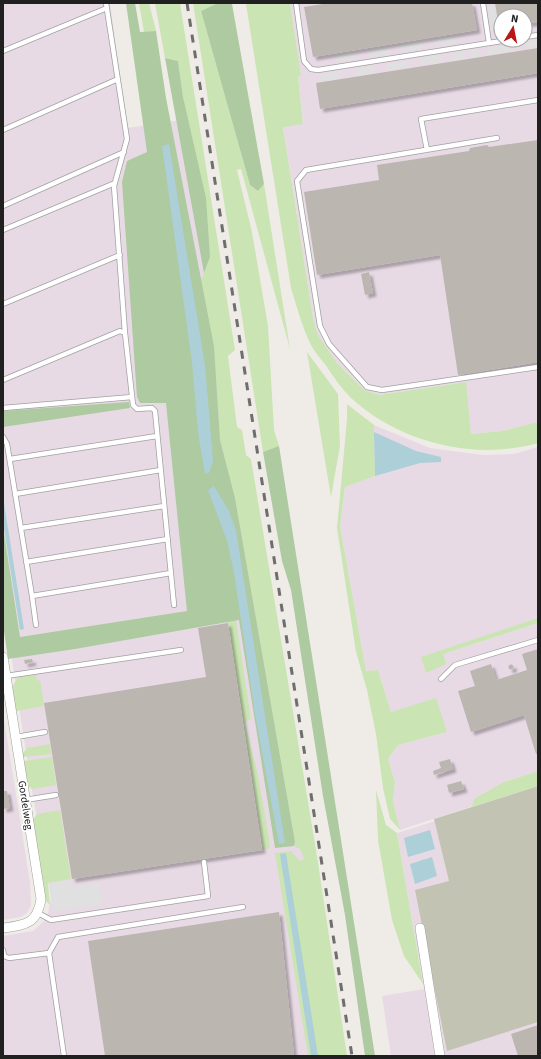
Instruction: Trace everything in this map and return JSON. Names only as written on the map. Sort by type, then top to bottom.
[{"type":"street","name":"Gordelweg","points":[[3,657],[41,899],[38,913]]},
{"type":"street","points":[[3,928],[22,925],[31,921],[38,913]]},
{"type":"street","points":[[420,928],[440,1056]]},
{"type":"lane","points":[[296,3],[304,61],[311,69],[318,70],[493,42]]},
{"type":"lane","points":[[483,3],[489,43]]},
{"type":"lane","points":[[3,51],[107,5],[127,139],[115,183],[125,332],[132,397],[133,405],[137,409],[152,408],[155,411],[174,605]]},
{"type":"lane","points":[[3,130],[118,79]]},
{"type":"lane","points":[[427,150],[421,119],[538,100]]},
{"type":"lane","points":[[497,138],[306,170],[297,181],[320,326],[329,344],[367,387],[382,390],[538,367]]},
{"type":"lane","points":[[3,206],[124,152]]},
{"type":"lane","points":[[3,230],[115,183]]},
{"type":"lane","points":[[3,304],[120,255]]},
{"type":"lane","points":[[3,380],[120,331],[125,332]]},
{"type":"lane","points":[[3,408],[132,397]]},
{"type":"lane","points":[[10,460],[157,436]]},
{"type":"lane","points":[[3,437],[7,444],[10,460],[36,625]]},
{"type":"lane","points":[[15,494],[161,470]]},
{"type":"lane","points":[[21,528],[164,506]]},
{"type":"lane","points":[[26,562],[168,539]]},
{"type":"lane","points":[[32,596],[171,573]]},
{"type":"lane","points":[[442,679],[455,665],[538,640]]},
{"type":"lane","points":[[6,676],[181,650]]},
{"type":"lane","points":[[16,737],[45,732]]},
{"type":"lane","points":[[25,800],[56,795]]},
{"type":"lane","points":[[38,913],[51,920],[208,896],[204,862]]},
{"type":"lane","points":[[64,1056],[49,953],[58,937],[243,907]]},
{"type":"lane","points":[[3,950],[4,956],[9,958],[49,953]]},
{"type":"shaded area","points":[[3,3],[110,3],[127,128],[181,120],[338,1056],[3,1056],[3,936],[33,931],[43,922],[48,913],[51,898],[30,779],[3,600]]},
{"type":"shaded area","points":[[290,3],[538,3],[538,422],[502,431],[471,434],[465,382],[379,395],[364,390],[337,363],[318,335],[313,318],[283,126],[303,123],[298,77],[301,75]]},
{"type":"shaded area","points":[[495,5],[496,8],[493,8],[493,30],[491,30],[488,6]]},
{"type":"shaded area","points":[[454,36],[456,43],[436,46],[434,39]]},
{"type":"shaded area","points":[[538,40],[538,46],[533,47],[533,41]]},
{"type":"shaded area","points":[[421,41],[423,48],[402,51],[401,44]]},
{"type":"shaded area","points":[[388,47],[389,54],[369,57],[368,50]]},
{"type":"shaded area","points":[[475,48],[480,53],[475,58],[470,53]]},
{"type":"shaded area","points":[[487,48],[512,48],[513,51],[489,55]]},
{"type":"shaded area","points":[[355,52],[356,59],[336,62],[335,55]]},
{"type":"shaded area","points":[[463,52],[464,58],[454,60],[453,53]]},
{"type":"shaded area","points":[[440,55],[441,62],[421,65],[420,58]]},
{"type":"shaded area","points":[[407,61],[408,67],[388,70],[387,64]]},
{"type":"shaded area","points":[[374,66],[375,72],[355,76],[354,69]]},
{"type":"shaded area","points":[[340,71],[341,78],[322,81],[321,74]]},
{"type":"shaded area","points":[[374,425],[430,448],[483,455],[514,454],[538,447],[538,618],[443,654],[538,623],[538,771],[504,782],[473,806],[400,830],[393,801],[395,782],[388,759],[398,745],[447,732],[391,712],[378,670],[366,671],[340,526],[345,487],[375,476]]},
{"type":"shaded area","points":[[3,713],[30,882],[31,905],[27,913],[21,917],[3,920]]},
{"type":"shaded area","points":[[538,786],[538,1022],[447,1051],[415,890],[449,881],[434,819]]},
{"type":"shaded area","points":[[538,789],[538,1056],[391,1056],[382,996],[424,989],[397,833]]},
{"type":"shaded area","points":[[71,880],[72,887],[99,883],[102,904],[58,911],[52,910],[49,883]]},
{"type":"green space","points":[[126,3],[135,3],[140,32],[156,31],[166,98],[214,346],[220,440],[235,498],[295,842],[294,846],[275,848],[239,620],[75,649],[8,659],[3,624],[3,527],[20,637],[187,611],[166,403],[140,403],[137,397],[122,182],[127,161],[147,152]]},
{"type":"green space","points":[[139,3],[149,3],[156,31],[144,32]]},
{"type":"green space","points":[[155,3],[180,3],[235,350],[228,356],[237,427],[242,430],[246,455],[251,459],[317,856],[347,1056],[308,1056],[275,853],[291,851],[300,861],[304,859],[300,849],[294,846],[295,842],[235,498],[220,440],[214,346],[201,281],[210,257],[178,61],[165,58]]},
{"type":"green space","points":[[193,3],[218,3],[201,11],[250,185],[258,191],[264,184],[290,349],[241,169],[237,170],[252,232],[268,326],[274,430],[279,446],[263,452]]},
{"type":"green space","points":[[218,3],[232,4],[264,184],[258,191],[250,185],[201,11]]},
{"type":"green space","points":[[230,3],[290,3],[301,75],[298,77],[303,124],[283,127],[313,318],[318,335],[337,363],[364,390],[379,395],[466,382],[471,434],[502,431],[538,422],[538,443],[514,448],[489,450],[464,449],[415,437],[392,427],[371,414],[351,398],[314,351],[305,331],[291,288],[246,4]]},
{"type":"green space","points":[[165,58],[178,61],[183,97],[206,198],[210,257],[204,273]]},
{"type":"green space","points":[[307,352],[338,394],[340,446],[331,497]]},
{"type":"green space","points":[[129,402],[130,408],[3,427],[3,411]]},
{"type":"green space","points":[[347,404],[374,425],[375,476],[345,487],[340,526],[366,671],[378,670],[391,712],[436,698],[447,732],[398,745],[388,759],[395,782],[393,801],[400,830],[390,819],[383,788],[376,734],[367,690],[356,652],[337,528],[347,419]]},
{"type":"green space","points":[[279,446],[375,1056],[365,1056],[345,915],[323,796],[291,590],[282,561],[263,452]]},
{"type":"green space","points":[[538,618],[538,623],[443,654],[446,664],[426,673],[421,657]]},
{"type":"green space","points":[[236,620],[251,719],[245,722],[258,775],[269,838],[270,848],[263,850],[228,622]]},
{"type":"green space","points":[[36,675],[37,681],[40,680],[44,706],[16,711],[12,688],[18,677]]},
{"type":"green space","points":[[50,744],[51,754],[23,757],[23,753],[27,748]]},
{"type":"green space","points":[[52,757],[56,785],[32,789],[27,785],[24,761]]},
{"type":"green space","points":[[538,771],[538,786],[472,807],[474,799],[504,782]]},
{"type":"green space","points":[[376,790],[386,825],[397,833],[423,984],[404,956],[392,920],[378,840]]},
{"type":"green space","points":[[60,810],[71,879],[48,883],[50,905],[45,900],[33,820],[37,814]]},
{"type":"water","points":[[169,144],[205,365],[213,461],[209,473],[205,474],[198,433],[192,363],[162,146]]},
{"type":"water","points":[[374,432],[416,451],[441,457],[441,462],[420,463],[375,476]]},
{"type":"water","points":[[214,486],[229,511],[236,530],[285,843],[279,844],[255,714],[234,573],[227,541],[208,490]]},
{"type":"water","points":[[3,497],[24,629],[20,630],[3,522]]},
{"type":"water","points":[[430,830],[435,849],[408,857],[404,838]]},
{"type":"water","points":[[286,853],[318,1056],[311,1056],[280,854]]},
{"type":"water","points":[[432,857],[437,876],[415,884],[410,864]]},
{"type":"building","points":[[329,3],[472,3],[477,30],[313,57],[304,7]]},
{"type":"building","points":[[495,3],[538,3],[538,22],[533,23],[533,8],[496,8]]},
{"type":"building","points":[[538,48],[538,73],[320,109],[316,83]]},
{"type":"building","points":[[538,140],[538,362],[458,375],[440,255],[317,275],[304,192],[379,180],[377,165],[469,151],[470,148],[487,145],[489,147]]},
{"type":"building","points":[[369,272],[373,293],[365,295],[361,274]]},
{"type":"building","points":[[228,623],[262,850],[72,879],[44,703],[206,677],[198,628]]},
{"type":"building","points":[[538,649],[538,754],[536,754],[524,715],[471,732],[458,691],[475,686],[470,671],[491,664],[496,680],[527,670],[522,654]]},
{"type":"building","points":[[32,659],[33,662],[25,664],[24,660]]},
{"type":"building","points":[[511,664],[514,667],[511,670],[508,667]]},
{"type":"building","points":[[450,759],[453,769],[434,775],[433,771],[441,768],[439,762]]},
{"type":"building","points":[[461,781],[464,789],[449,793],[447,785]]},
{"type":"building","points":[[3,791],[7,791],[10,808],[3,809]]},
{"type":"building","points":[[279,912],[294,1056],[105,1056],[88,941]]},
{"type":"building","points":[[538,1025],[538,1056],[518,1056],[511,1034]]},
{"type":"railway","points":[[187,3],[352,1056]]}]
